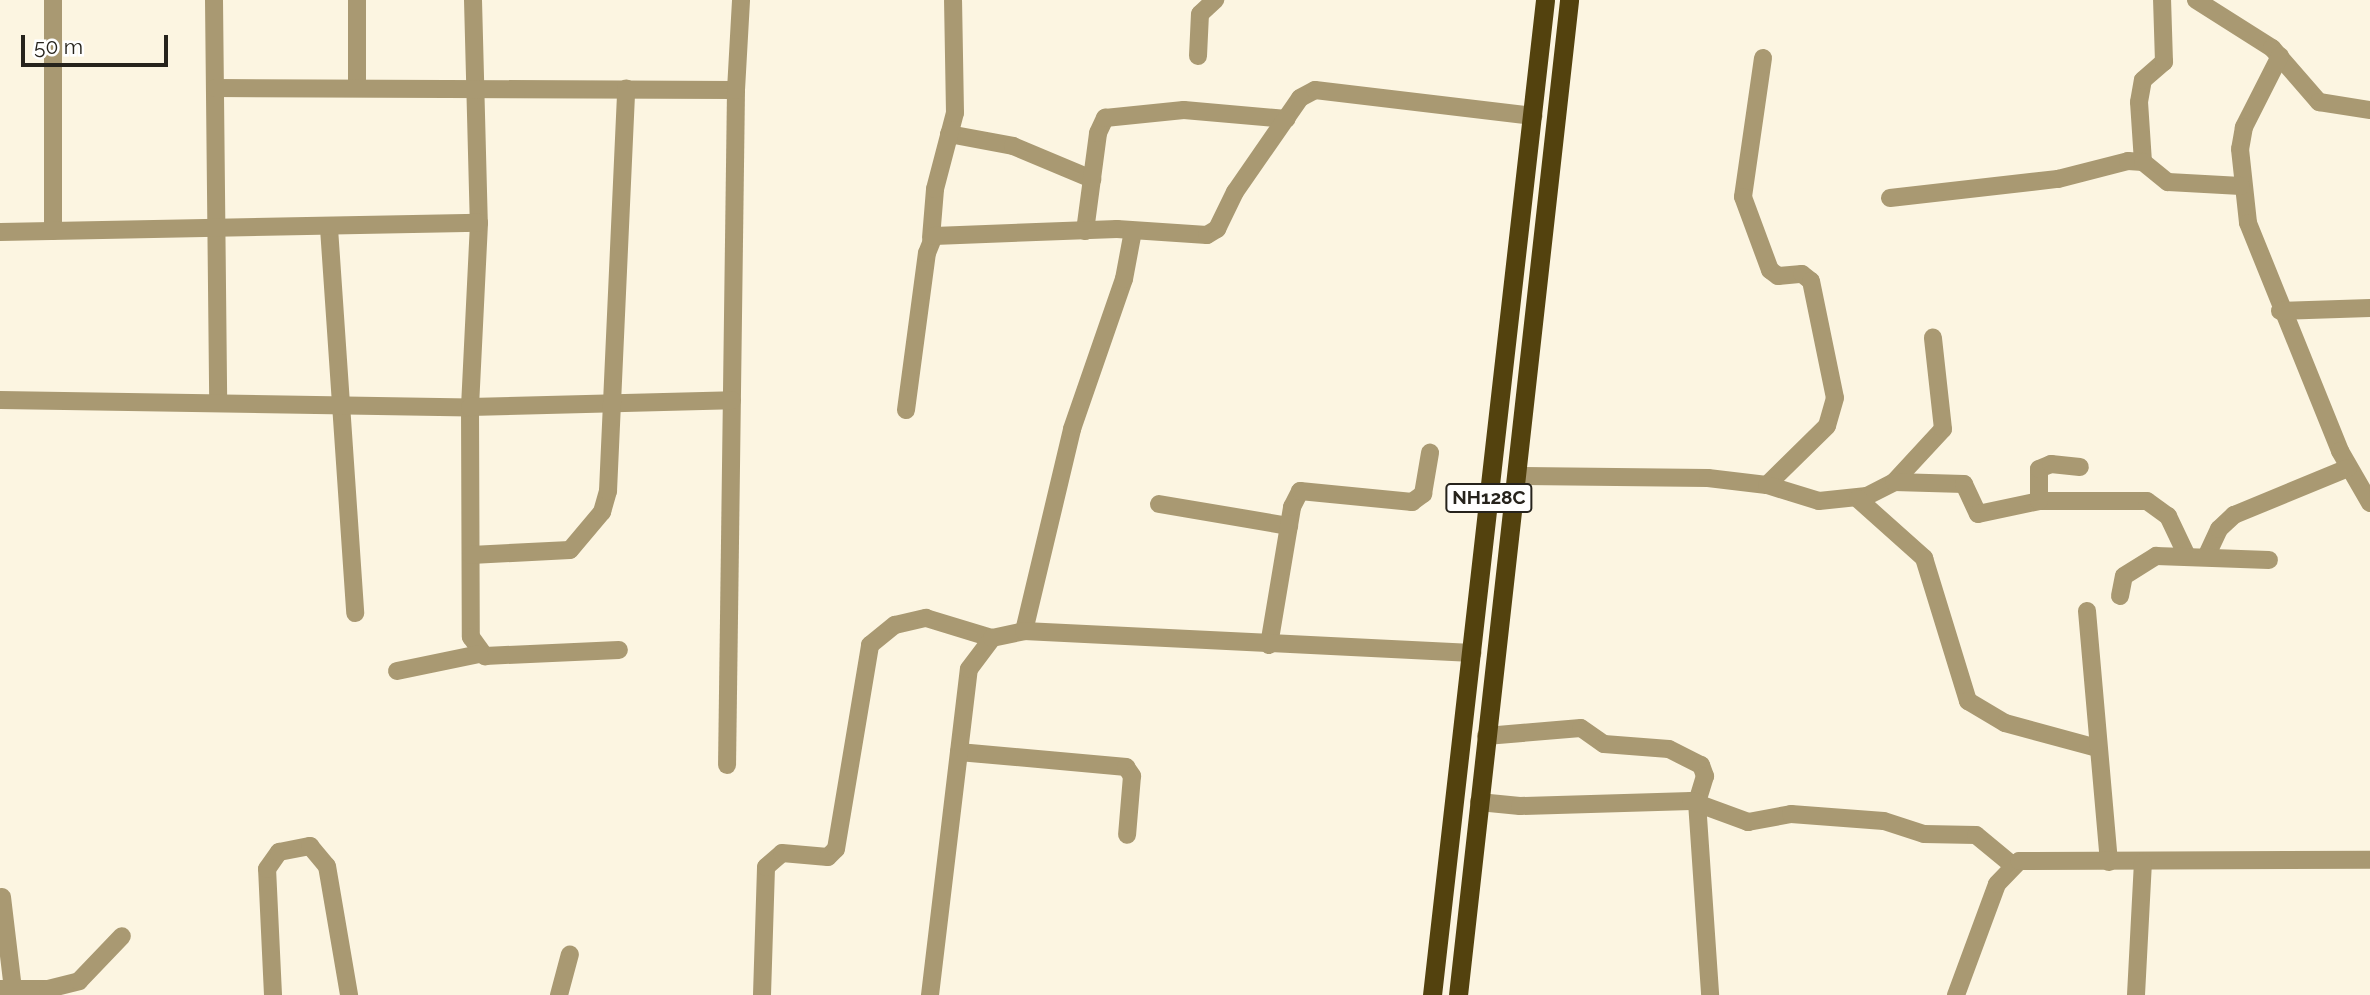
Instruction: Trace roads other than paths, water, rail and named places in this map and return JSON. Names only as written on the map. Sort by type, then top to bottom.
[{"type":"highway","name":"NH128C","points":[[1432,995],[1545,0]]},
{"type":"highway","name":"NH128C","points":[[1458,995],[1569,0]]},
{"type":"street","points":[[53,0],[53,231]]},
{"type":"street","points":[[214,0],[218,400]]},
{"type":"street","points":[[357,0],[358,88]]},
{"type":"street","points":[[473,0],[472,89],[479,223],[470,407],[471,637],[479,654]]},
{"type":"street","points":[[727,765],[736,90],[741,0]]},
{"type":"street","points":[[1198,56],[1200,14],[1215,0]]},
{"type":"street","points":[[2143,162],[2139,102],[2143,80],[2164,62],[2162,0]]},
{"type":"street","points":[[2196,0],[2280,56],[2319,102],[2370,110]]},
{"type":"street","points":[[906,410],[930,239],[934,189],[955,106],[953,1]]},
{"type":"street","points":[[2280,56],[2244,127],[2241,186],[2248,223],[2280,311],[2348,468],[2370,503]]},
{"type":"street","points":[[1763,58],[1743,197],[1770,270],[1778,276],[1802,274],[1811,282],[1835,398],[1827,426],[1767,485]]},
{"type":"street","points":[[215,88],[736,90]]},
{"type":"street","points":[[471,555],[559,552],[581,543],[608,491],[626,88]]},
{"type":"street","points":[[930,239],[939,234],[1133,230],[1198,237],[1214,232],[1300,98],[1324,89],[1532,116]]},
{"type":"street","points":[[1085,231],[1097,134],[1114,113],[1184,110],[1287,119]]},
{"type":"street","points":[[949,134],[1013,146],[1091,179]]},
{"type":"street","points":[[1890,198],[2058,179],[2117,162],[2143,162],[2168,182],[2241,186]]},
{"type":"street","points":[[0,232],[329,228],[479,223]]},
{"type":"street","points":[[329,228],[338,405],[355,613]]},
{"type":"street","points":[[1024,631],[1072,429],[1124,279],[1133,230]]},
{"type":"street","points":[[2280,311],[2370,308]]},
{"type":"street","points":[[1517,476],[1669,475],[1767,485],[1819,501],[1858,499],[1894,482],[1943,429],[1933,338]]},
{"type":"street","points":[[0,400],[218,400],[338,405],[610,407],[732,400]]},
{"type":"street","points":[[1269,645],[1296,496],[1305,489],[1412,502],[1423,494],[1430,453]]},
{"type":"street","points":[[2039,501],[2039,469],[2051,464],[2080,467]]},
{"type":"street","points":[[2206,557],[2219,529],[2234,515],[2348,468]]},
{"type":"street","points":[[1894,482],[1964,484],[1978,514],[2039,501],[2147,501],[2168,516],[2187,555]]},
{"type":"street","points":[[1858,499],[1924,558],[1968,701],[2005,723],[2097,748]]},
{"type":"street","points":[[1159,504],[1289,526]]},
{"type":"street","points":[[2120,596],[2123,576],[2131,568],[2156,556],[2269,560]]},
{"type":"street","points":[[2087,611],[2109,862]]},
{"type":"street","points":[[762,995],[766,867],[782,853],[828,857],[836,849],[870,645],[895,625],[926,618],[992,638],[1024,631],[1472,653]]},
{"type":"street","points":[[930,995],[970,669],[992,638]]},
{"type":"street","points":[[397,671],[479,654],[619,650]]},
{"type":"street","points":[[1486,736],[1581,728],[1604,744],[1668,749],[1706,771],[1697,802],[1710,995]]},
{"type":"street","points":[[959,752],[1126,767],[1132,776],[1127,835]]},
{"type":"street","points":[[1479,802],[1520,806],[1697,802],[1748,822],[1791,814],[1884,821],[1924,834],[1976,835],[2011,864],[2370,859]]},
{"type":"street","points":[[273,995],[267,870],[279,852],[310,846],[327,866],[349,995]]},
{"type":"street","points":[[2136,995],[2143,862]]},
{"type":"street","points":[[1956,995],[1997,884],[2011,864]]},
{"type":"street","points":[[2,897],[7,989],[79,981],[122,936]]},
{"type":"street","points":[[559,995],[570,954]]}]
